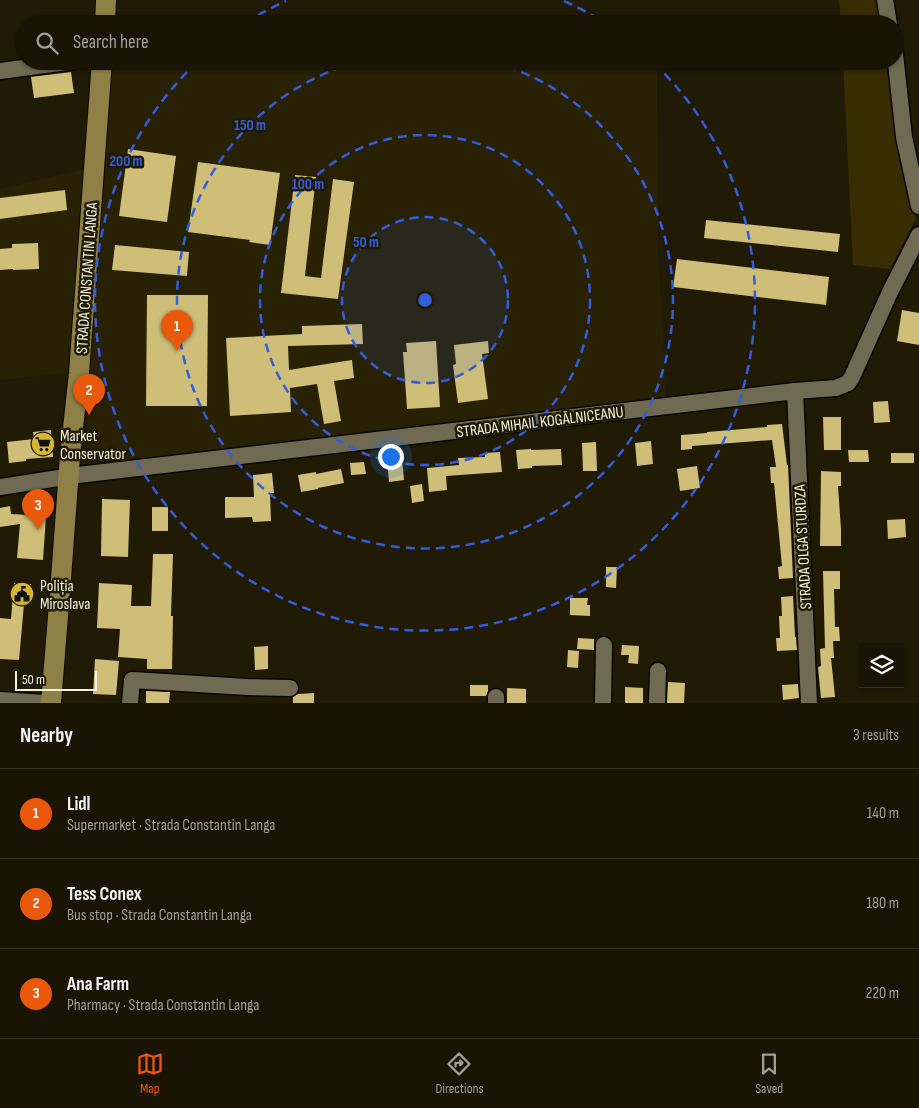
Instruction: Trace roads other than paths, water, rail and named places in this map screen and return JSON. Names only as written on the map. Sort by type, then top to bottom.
[{"type":"main road","points":[[105,15],[106,0]]},
{"type":"main road","name":"STRADA CONSTANTIN LANGA","points":[[51,703],[70,456],[80,373],[101,70]]},
{"type":"street","points":[[885,0],[888,15]]},
{"type":"street","points":[[0,71],[15,69]]},
{"type":"street","points":[[897,70],[904,137],[919,206]]},
{"type":"street","name":"STRADA MIHAIL KOGĂLNICEANU","points":[[0,487],[69,477],[795,391],[836,388],[848,383],[852,377],[890,292],[919,236]]},
{"type":"street","name":"STRADA OLGA STURDZA","points":[[795,391],[809,703]]},
{"type":"street","points":[[603,703],[604,645]]},
{"type":"street","points":[[657,703],[658,671]]},
{"type":"street","points":[[130,703],[132,680],[238,687],[290,688]]},
{"type":"street","points":[[0,700],[44,703]]},
{"type":"place","name":"Lidl","points":[[177,351]]},
{"type":"place","name":"Tess Conex","points":[[89,415]]},
{"type":"place","name":"Market Conservator","points":[[43,444]]},
{"type":"place","name":"Ana Farm","points":[[38,530]]},
{"type":"place","name":"Poliția Miroslava","points":[[22,594]]}]
